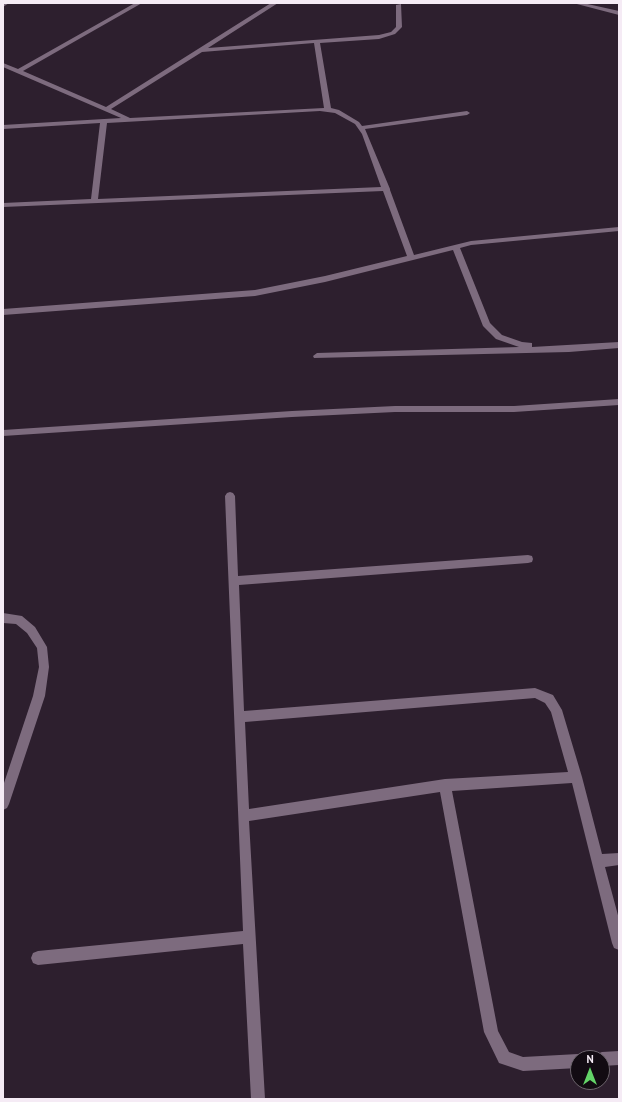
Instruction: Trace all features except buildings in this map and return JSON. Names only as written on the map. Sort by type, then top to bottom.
[{"type":"street","points":[[19,71],[139,3]]},
{"type":"street","points":[[107,109],[275,3]]},
{"type":"street","points":[[576,3],[590,5],[619,13]]},
{"type":"street","points":[[201,50],[317,43],[379,37],[393,33],[398,27],[399,4]]},
{"type":"street","points":[[317,43],[328,110]]},
{"type":"street","points":[[3,65],[130,120]]},
{"type":"street","points":[[3,127],[328,110],[337,111],[347,116],[361,128],[365,134],[387,189],[411,257]]},
{"type":"street","points":[[361,128],[467,113]]},
{"type":"street","points":[[94,200],[104,122]]},
{"type":"street","points":[[3,205],[94,200],[387,189]]},
{"type":"street","points":[[3,312],[255,293],[325,279],[411,257],[479,242],[619,229]]},
{"type":"street","points":[[456,247],[486,324],[499,337],[520,345],[569,349]]},
{"type":"street","points":[[317,356],[569,349],[619,345]]},
{"type":"street","points":[[3,433],[284,414],[395,409],[514,409],[619,402]]},
{"type":"street","points":[[230,496],[243,816],[258,1099]]},
{"type":"street","points":[[234,582],[528,559]]},
{"type":"street","points":[[3,618],[18,619],[31,630],[42,647],[44,667],[39,696],[3,804]]},
{"type":"street","points":[[240,717],[535,693],[549,699],[556,710],[576,777],[619,943]]},
{"type":"street","points":[[243,816],[445,785],[576,777]]},
{"type":"street","points":[[445,785],[491,1032],[504,1058],[523,1064],[570,1061]]},
{"type":"street","points":[[597,861],[619,859]]},
{"type":"street","points":[[38,958],[249,937]]}]
